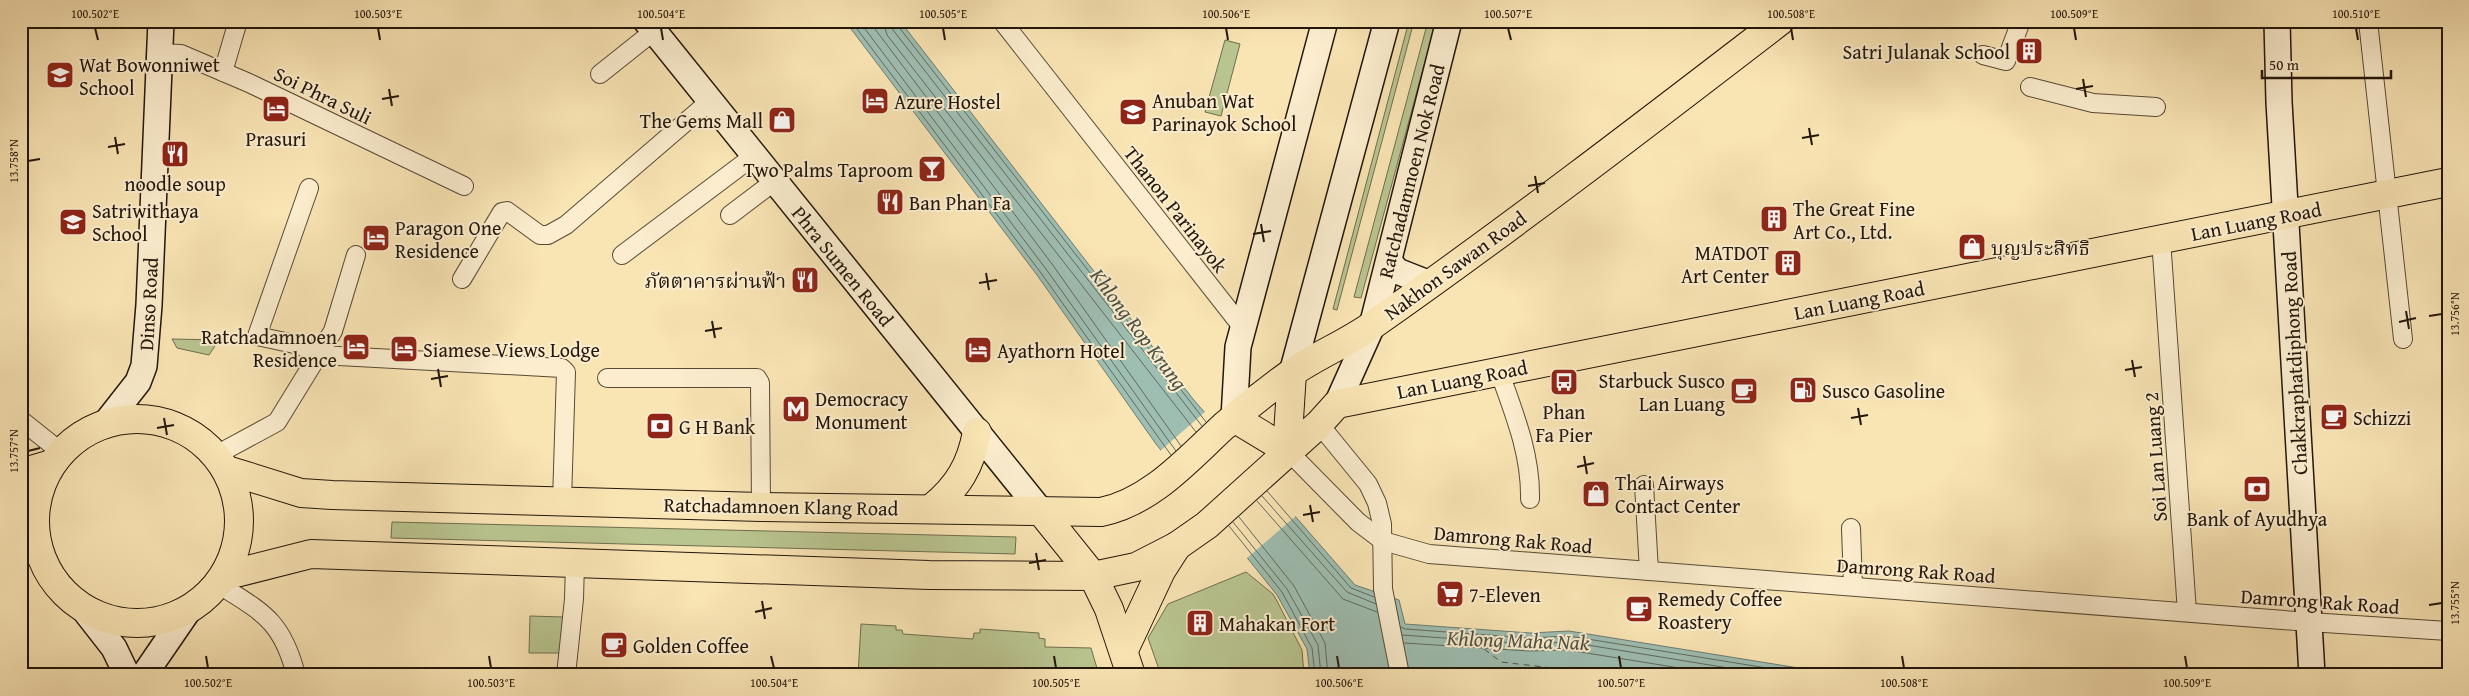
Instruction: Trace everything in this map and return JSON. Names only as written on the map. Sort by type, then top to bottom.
[{"type":"main road","name":"Dinso Road","points":[[105,424],[138,382],[144,366],[149,304],[161,21]]},
{"type":"main road","points":[[1287,450],[1230,421],[1238,347],[1325,21]]},
{"type":"main road","points":[[1287,450],[1292,373],[1387,21]]},
{"type":"main road","name":"Ratchadamnoen Nok Road","points":[[1337,404],[1372,326],[1449,21]]},
{"type":"main road","name":"Nakhon Sawan Road","points":[[1292,373],[1372,326],[1585,171],[1780,21]]},
{"type":"main road","name":"Chakkraphatdiphong Road","points":[[2277,21],[2312,672]]},
{"type":"main road","name":"Phra Sumen Road","points":[[650,26],[1040,510]]},
{"type":"main road","name":"Lan Luang Road","points":[[1337,404],[2448,182]]},
{"type":"main road","points":[[1389,261],[1397,271],[1430,284]]},
{"type":"main road","name":"Ratchadamnoen Klang Road","points":[[221,463],[301,493],[312,494],[761,507],[932,508],[1101,512],[1117,509],[1142,496],[1168,477],[1230,421],[1292,373]]},
{"type":"main road","points":[[221,580],[311,554],[981,576],[1093,576],[1136,567],[1177,546],[1207,525],[1267,472],[1287,450],[1319,424],[1337,404]]},
{"type":"main road","points":[[144,675],[190,608],[221,580],[236,548],[238,499],[221,463],[198,438],[173,425],[139,418],[105,424],[82,435],[56,458],[43,480],[37,499],[34,529],[39,552],[48,572],[62,591],[82,607],[103,617],[126,622],[158,621],[190,608]]},
{"type":"main road","points":[[932,508],[949,495],[964,475],[973,452],[977,432]]},
{"type":"main road","points":[[21,473],[56,458]]},
{"type":"main road","points":[[1040,510],[1093,576],[1109,609],[1128,662]]},
{"type":"main road","points":[[1128,662],[1161,571],[1177,546]]},
{"type":"main road","points":[[21,561],[48,572]]},
{"type":"main road","points":[[82,607],[114,648],[127,675]]},
{"type":"street","points":[[223,72],[238,21]]},
{"type":"street","name":"Thanon Parinayok","points":[[1002,21],[1243,328]]},
{"type":"street","points":[[1983,55],[2006,61],[2021,21]]},
{"type":"street","points":[[2368,21],[2403,339]]},
{"type":"street","points":[[600,74],[650,26]]},
{"type":"street","name":"Soi Phra Suli","points":[[160,53],[182,54],[464,186]]},
{"type":"street","points":[[2030,87],[2093,103],[2156,107]]},
{"type":"street","points":[[462,279],[502,212],[507,211],[540,235],[554,232],[566,225],[710,101]]},
{"type":"street","points":[[622,255],[754,155]]},
{"type":"street","points":[[730,215],[775,181]]},
{"type":"street","points":[[309,188],[257,336],[299,346],[320,355],[562,368],[566,372],[562,502]]},
{"type":"street","name":"Soi Lan Luang 2","points":[[2161,240],[2187,612]]},
{"type":"street","points":[[221,463],[277,422],[320,355],[333,331],[356,255]]},
{"type":"street","points":[[1499,371],[1524,439],[1530,481],[1530,499]]},
{"type":"street","points":[[607,378],[753,377],[758,380],[760,383],[761,507]]},
{"type":"street","points":[[21,420],[56,458]]},
{"type":"street","points":[[1319,424],[1368,484],[1382,524],[1383,589],[1400,675]]},
{"type":"street","name":"Damrong Rak Road","points":[[1287,450],[1358,522],[1383,542],[1429,554],[2448,631]]},
{"type":"street","points":[[1644,485],[1649,571]]},
{"type":"street","points":[[1851,528],[1853,586]]},
{"type":"street","points":[[566,675],[574,600],[575,563]]},
{"type":"street","points":[[221,580],[274,624],[285,642],[296,675]]},
{"type":"green space","points":[[1409,21],[1414,21],[1337,310],[1333,309]]},
{"type":"green space","points":[[1428,21],[1436,21],[1361,298],[1354,297]]},
{"type":"green space","points":[[1225,40],[1240,44],[1221,116],[1205,112]]},
{"type":"green space","points":[[172,339],[219,340],[209,355],[177,348]]},
{"type":"green space","points":[[392,522],[1016,537],[1015,554],[391,538]]},
{"type":"green space","points":[[1246,572],[1273,594],[1277,601],[1302,650],[1304,675],[1161,675],[1148,638],[1168,604]]},
{"type":"green space","points":[[530,616],[563,617],[561,653],[529,653]]},
{"type":"green space","points":[[861,624],[896,626],[896,630],[902,630],[903,634],[973,639],[974,633],[980,633],[980,629],[1039,633],[1039,638],[1045,639],[1045,647],[1091,648],[1099,675],[858,675]]},
{"type":"water","name":"Khlong Maha Nak","points":[[845,21],[900,21],[1193,399],[1355,585],[1399,600],[1405,624],[1530,633],[1569,631],[1842,675],[1310,675],[1307,649],[1277,595],[1156,444],[1037,275]]},
{"type":"pier","points":[[1206,411],[1297,515],[1246,559],[1159,452]]},
{"type":"ferry route","points":[[1458,629],[1501,662],[1613,675]]},
{"type":"place","name":"Satri Julanak School","points":[[2029,51]]},
{"type":"place","name":"Wat Bowonniwet School","points":[[60,75]]},
{"type":"place","name":"Azure Hostel","points":[[875,101]]},
{"type":"place","name":"Prasuri","points":[[276,109]]},
{"type":"place","name":"Anuban Wat Parinayok School","points":[[1133,112]]},
{"type":"place","name":"The Gems Mall","points":[[782,120]]},
{"type":"place","name":"noodle soup","points":[[175,154]]},
{"type":"place","name":"Two Palms Taproom","points":[[932,169]]},
{"type":"place","name":"Ban Phan Fa","points":[[890,202]]},
{"type":"place","name":"The Great Fine Art Co., Ltd.","points":[[1774,219]]},
{"type":"place","name":"Satriwithaya School","points":[[73,222]]},
{"type":"place","name":"Paragon One Residence","points":[[376,238]]},
{"type":"place","name":"บุญประสิทธิ","points":[[1972,247]]},
{"type":"place","name":"MATDOT Art Center","points":[[1788,263]]},
{"type":"place","name":"ภัตตาคารผ่านฟ้า","points":[[805,280]]},
{"type":"place","name":"Ratchadamnoen Residence","points":[[356,347]]},
{"type":"place","name":"Siamese Views Lodge","points":[[404,349]]},
{"type":"place","name":"Ayathorn Hotel","points":[[978,350]]},
{"type":"place","name":"Phan Fa Pier","points":[[1564,382]]},
{"type":"place","name":"Susco Gasoline","points":[[1803,390]]},
{"type":"place","name":"Starbuck Susco Lan Luang","points":[[1744,391]]},
{"type":"place","name":"Democracy Monument","points":[[796,409]]},
{"type":"place","name":"Schizzi","points":[[2334,417]]},
{"type":"place","name":"G H Bank","points":[[660,426]]},
{"type":"place","name":"Bank of Ayudhya","points":[[2257,489]]},
{"type":"place","name":"Thai Airways Contact Center","points":[[1596,494]]},
{"type":"place","name":"7-Eleven","points":[[1450,594]]},
{"type":"place","name":"Remedy Coffee Roastery","points":[[1639,609]]},
{"type":"place","name":"Mahakan Fort","points":[[1200,623]]},
{"type":"place","name":"Golden Coffee","points":[[614,645]]},
{"type":"water label","name":"Khlong Rop Krung","points":[[1139,329]]}]
